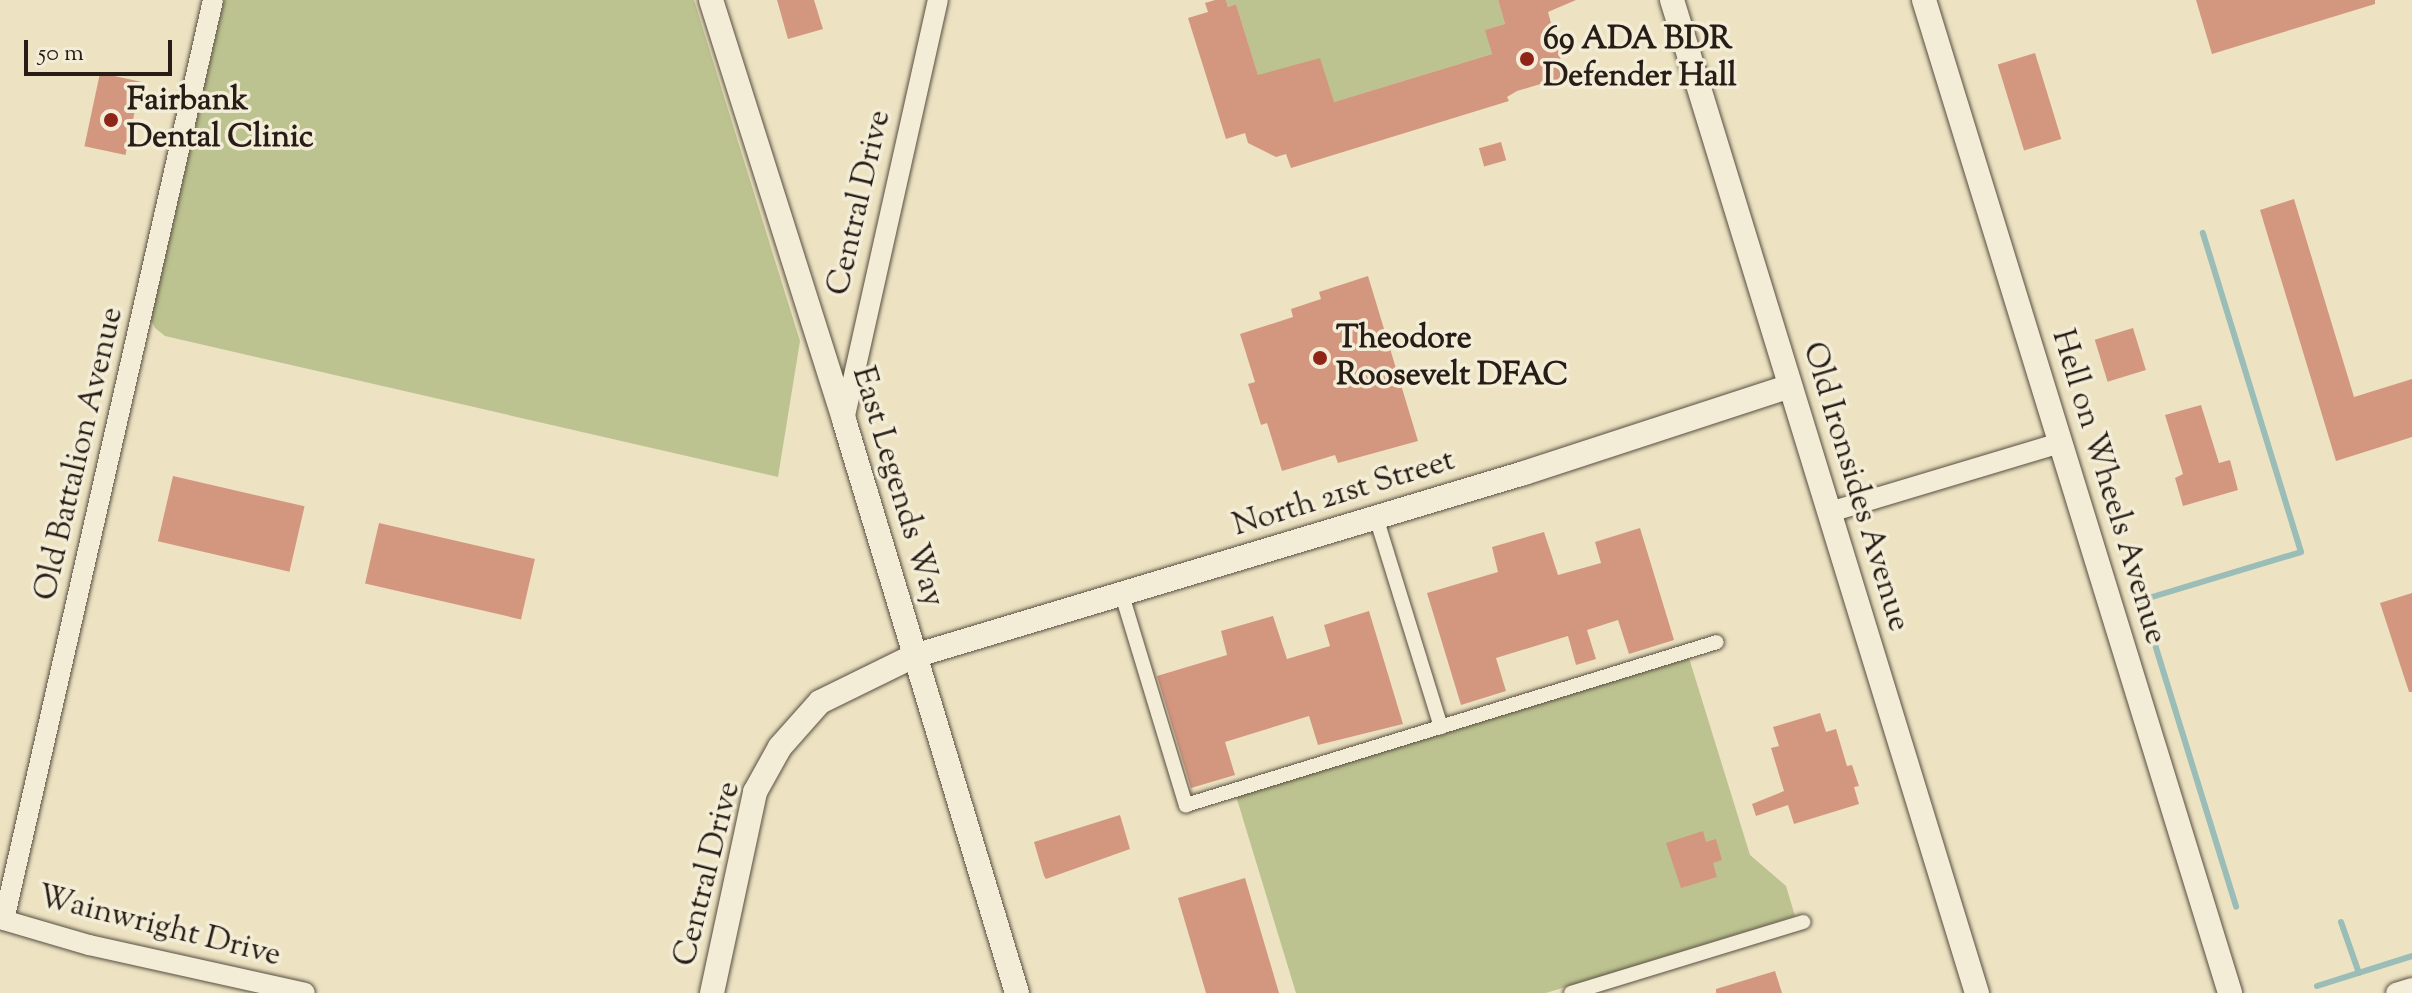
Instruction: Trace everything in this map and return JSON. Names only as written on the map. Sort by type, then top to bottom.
[{"type":"street","name":"Old Battalion Avenue","points":[[2,920],[213,0]]},
{"type":"street","name":"East Legends Way","points":[[711,0],[844,420],[1017,993]]},
{"type":"street","name":"Central Drive","points":[[844,420],[938,0]]},
{"type":"street","name":"Old Ironsides Avenue","points":[[1672,0],[1977,993]]},
{"type":"street","name":"Hell on Wheels Avenue","points":[[1924,0],[2230,993]]},
{"type":"street","name":"North 21st Street","points":[[914,656],[1376,517],[1790,386]]},
{"type":"street","points":[[1830,512],[2060,443]]},
{"type":"street","points":[[1376,517],[1441,727]]},
{"type":"street","points":[[1122,595],[1186,805],[1717,642]]},
{"type":"street","name":"Central Drive","points":[[712,993],[755,792],[780,747],[820,702],[914,656]]},
{"type":"street","name":"Wainwright Drive","points":[[2,920],[227,984],[305,993]]},
{"type":"street","points":[[1571,993],[1803,922]]},
{"type":"street","points":[[2396,993],[2412,988]]},
{"type":"green space","points":[[224,0],[694,0],[800,341],[778,477],[165,336],[155,328],[151,320]]},
{"type":"green space","points":[[1226,0],[1498,0],[1505,24],[1486,30],[1492,54],[1272,121],[1236,4],[1228,7]]},
{"type":"green space","points":[[1689,658],[1750,855],[1786,886],[1795,916],[1546,993],[1296,993],[1236,796]]},
{"type":"building","points":[[777,0],[814,0],[823,29],[788,39]]},
{"type":"building","points":[[1226,0],[1228,7],[1236,4],[1258,75],[1320,58],[1334,102],[1492,54],[1485,30],[1505,24],[1498,0],[1576,0],[1548,12],[1562,64],[1568,68],[1560,83],[1554,80],[1517,91],[1507,97],[1509,101],[1291,168],[1286,154],[1276,157],[1248,143],[1245,133],[1226,139],[1188,18],[1208,12],[1205,3]]},
{"type":"building","points":[[2196,0],[2375,0],[2375,4],[2212,54]]},
{"type":"building","points":[[2035,53],[2061,139],[2024,150],[1998,64]]},
{"type":"building","name":"Fairbank Dental Clinic","points":[[100,73],[141,82],[125,155],[84,146]]},
{"type":"building","points":[[1501,142],[1506,160],[1484,167],[1479,148]]},
{"type":"building","points":[[2294,199],[2354,397],[2412,379],[2412,437],[2336,461],[2260,210]]},
{"type":"building","name":"Theodore Roosevelt DFAC","points":[[1368,276],[1418,441],[1338,463],[1335,455],[1282,471],[1267,423],[1261,425],[1248,384],[1255,382],[1240,334],[1293,317],[1291,309],[1321,299],[1319,292]]},
{"type":"building","points":[[2133,328],[2146,370],[2108,382],[2095,340]]},
{"type":"building","points":[[2201,405],[2219,463],[2230,460],[2238,490],[2183,506],[2175,478],[2183,474],[2165,415]]},
{"type":"building","points":[[173,476],[305,506],[289,572],[158,541]]},
{"type":"building","points":[[379,523],[535,559],[521,619],[365,583]]},
{"type":"building","points":[[1640,528],[1674,640],[1629,654],[1618,620],[1587,630],[1596,659],[1576,665],[1568,636],[1496,658],[1506,691],[1461,705],[1427,593],[1498,572],[1492,547],[1544,532],[1558,575],[1601,563],[1595,542]]},
{"type":"building","points":[[2412,593],[2412,692],[2409,692],[2380,603]]},
{"type":"building","points":[[1369,611],[1403,724],[1318,745],[1309,716],[1225,742],[1235,775],[1191,788],[1157,676],[1227,655],[1221,631],[1273,616],[1287,659],[1330,646],[1324,625]]},
{"type":"building","points":[[1820,713],[1826,732],[1836,729],[1847,766],[1852,765],[1859,786],[1854,787],[1859,804],[1794,824],[1788,805],[1756,816],[1752,804],[1784,791],[1771,748],[1779,746],[1773,727]]},
{"type":"building","points":[[1120,815],[1130,849],[1046,879],[1034,842]]},
{"type":"building","points":[[1703,831],[1706,842],[1716,839],[1722,860],[1713,863],[1717,877],[1681,888],[1666,843]]},
{"type":"building","points":[[1245,878],[1279,993],[1206,993],[1178,898]]},
{"type":"building","points":[[1775,971],[1782,993],[1716,993],[1716,989]]},
{"type":"waterway","points":[[2142,600],[2301,552],[2203,233]]},
{"type":"waterway","points":[[2135,580],[2236,907]]},
{"type":"waterway","points":[[2341,922],[2359,973]]},
{"type":"waterway","points":[[2317,986],[2412,956]]},
{"type":"place","name":"69 ADA BDR Defender Hall","points":[[1527,59]]},
{"type":"place","name":"Fairbank Dental Clinic","points":[[111,120]]},
{"type":"place","name":"Theodore Roosevelt DFAC","points":[[1320,358]]}]
